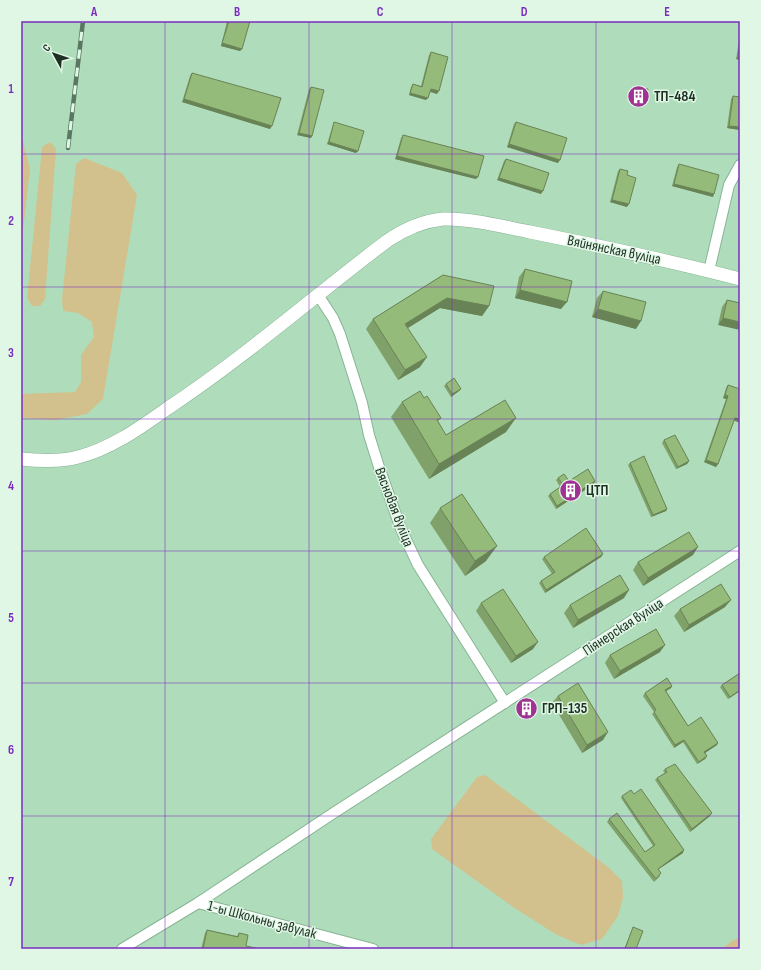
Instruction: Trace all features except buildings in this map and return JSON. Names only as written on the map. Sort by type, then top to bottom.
[{"type":"street","points":[[709,271],[729,185],[740,165]]},
{"type":"street","name":"Вяйнянская вуліца","points":[[21,459],[51,461],[78,457],[118,440],[160,414],[206,382],[387,241],[405,230],[428,222],[444,219],[487,224],[567,240],[740,279]]},
{"type":"street","name":"Вясновая вуліца","points":[[318,295],[333,318],[340,334],[362,403],[379,467],[408,547],[505,703]]},
{"type":"street","name":"Піянерская вуліца","points":[[122,949],[198,903],[740,551]]},
{"type":"street","name":"1-ы Школьны завулак","points":[[198,903],[372,949]]},
{"type":"shaded area","points":[[21,138],[30,169],[21,248]]},
{"type":"shaded area","points":[[50,142],[56,149],[45,299],[40,306],[32,306],[27,298],[42,147]]},
{"type":"shaded area","points":[[84,158],[122,173],[137,195],[103,399],[87,414],[55,420],[21,418],[21,394],[75,392],[81,382],[81,355],[94,337],[92,322],[78,313],[63,311],[62,299],[76,164]]},
{"type":"shaded area","points":[[485,775],[608,867],[622,881],[623,898],[618,916],[602,939],[581,945],[557,935],[516,909],[432,849],[431,839],[477,777]]},
{"type":"shaded area","points":[[740,938],[740,949],[722,949],[733,940]]},
{"type":"railway","points":[[68,148],[83,21]]},
{"type":"place","name":"ТП-484","points":[[639,96]]},
{"type":"place","name":"ЦТП","points":[[571,490]]},
{"type":"place","name":"ГРП-135","points":[[526,708]]}]
